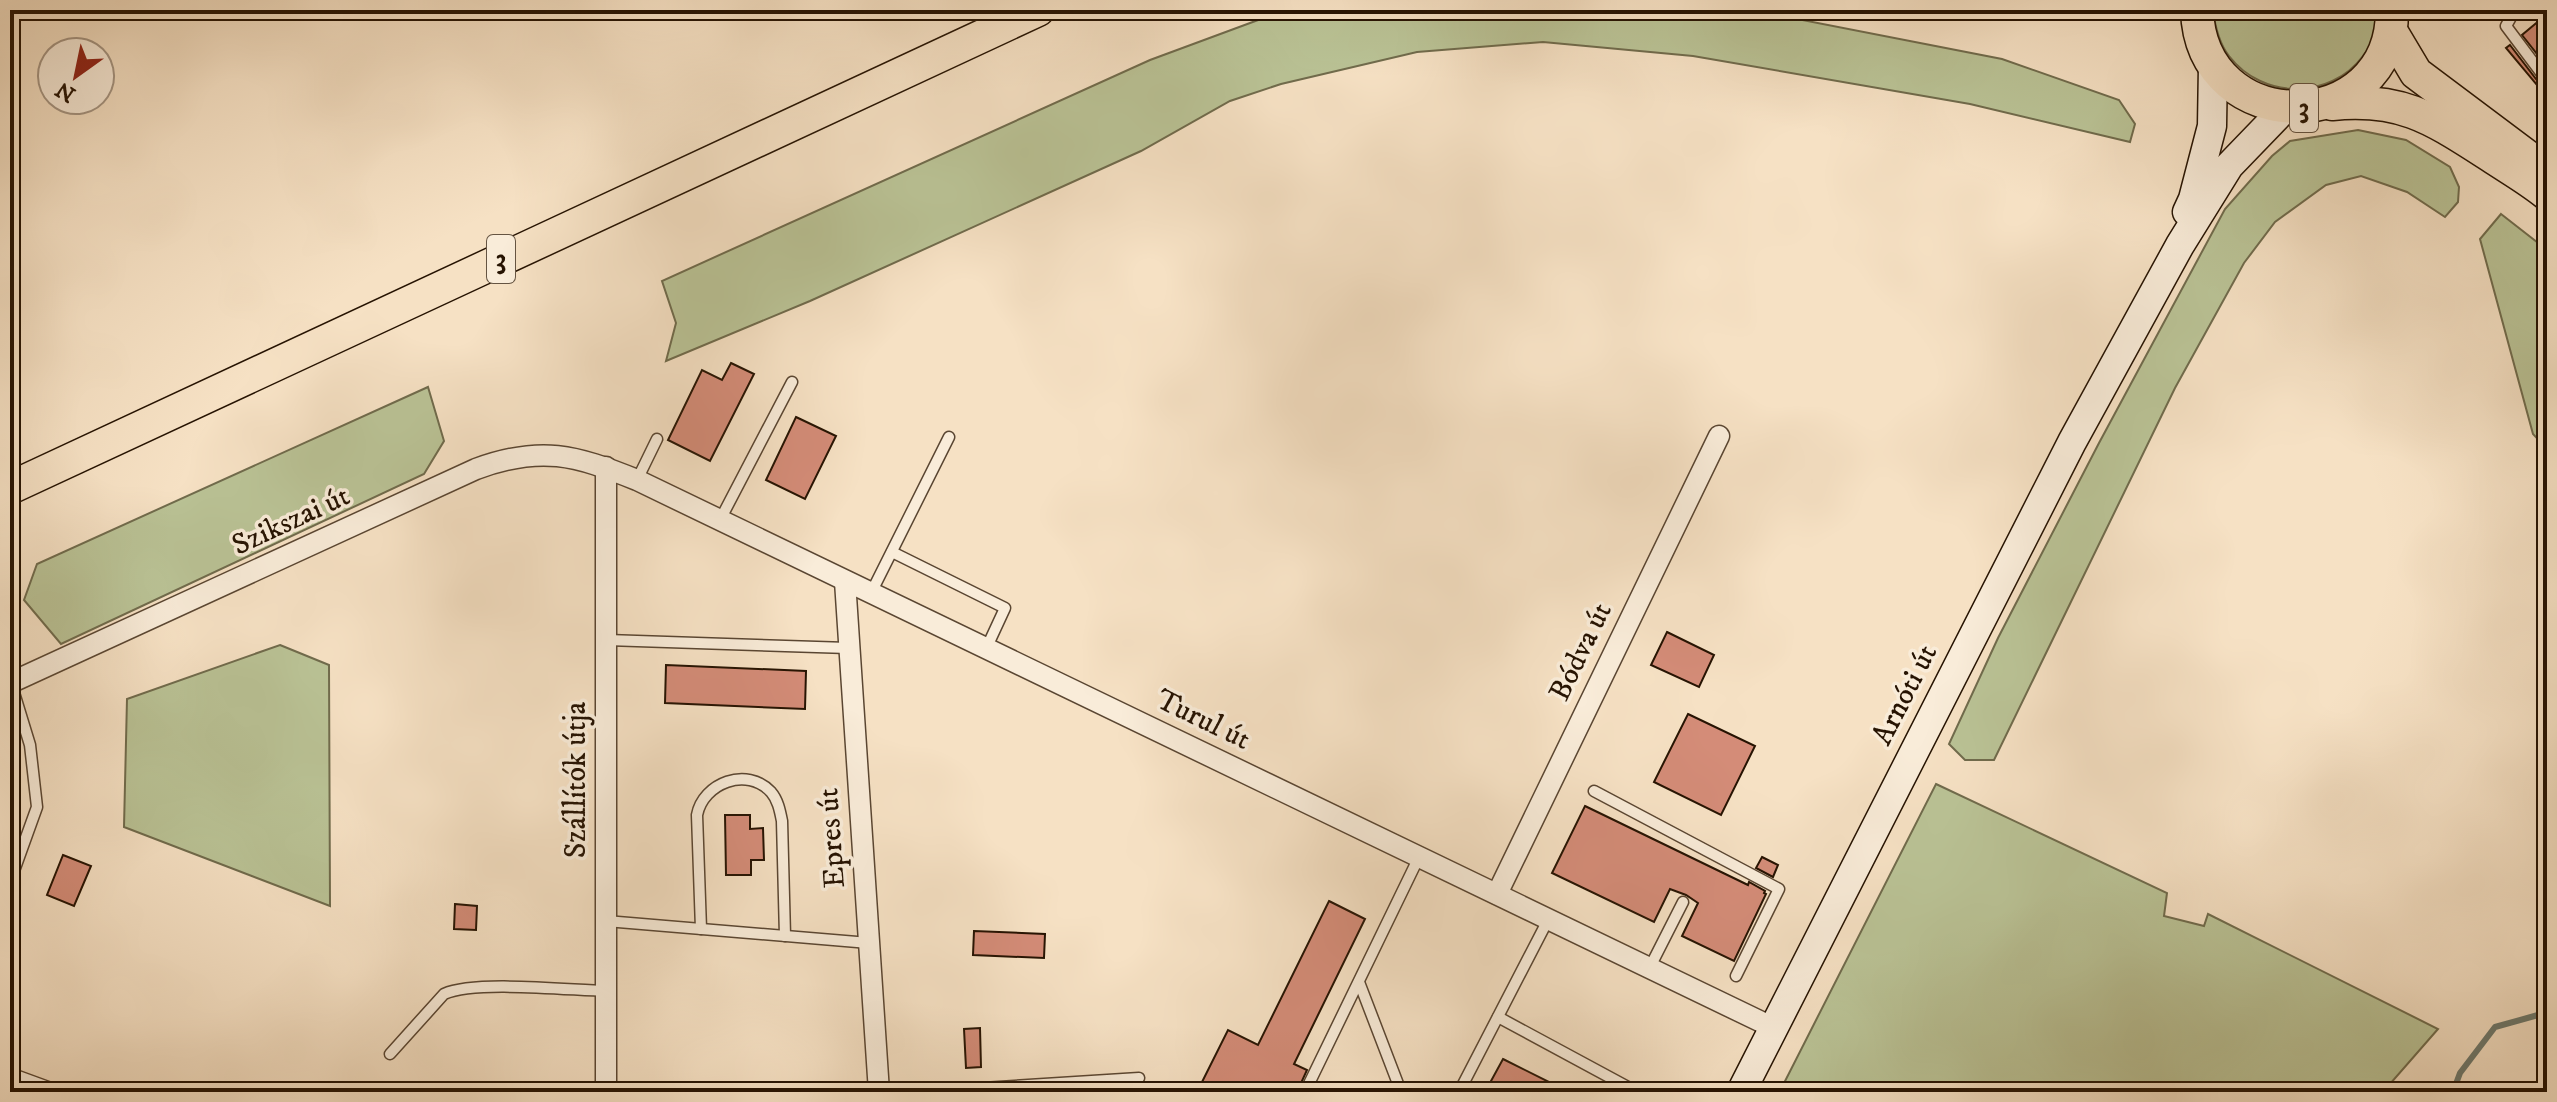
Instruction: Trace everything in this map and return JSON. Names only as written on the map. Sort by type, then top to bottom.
[{"type":"main road","name":"3","points":[[10,488],[1038,10]]},
{"type":"main road","name":"3","points":[[2191,16],[2213,65],[2244,94],[2264,103],[2301,107],[2374,102],[2417,112],[2547,194]]},
{"type":"main road","name":"3","points":[[2301,107],[2340,97],[2360,84],[2380,58],[2391,21]]},
{"type":"main road","name":"3","points":[[2391,21],[2416,73],[2547,171]]},
{"type":"main road","points":[[2133,330],[2193,199],[2212,126],[2213,65]]},
{"type":"main road","points":[[2133,330],[2229,166],[2301,107]]},
{"type":"main road","name":"Arnóti út","points":[[1741,1092],[2065,456],[2133,330]]},
{"type":"street","name":"Bódva út","points":[[1497,894],[1719,436]]},
{"type":"street","name":"Szikszai út","points":[[10,683],[496,462],[546,454],[581,459],[606,467]]},
{"type":"street","name":"Turul út","points":[[606,467],[1774,1028]]},
{"type":"street","name":"Szállítók útja","points":[[606,467],[606,1092]]},
{"type":"street","name":"Epres út","points":[[845,581],[879,1092]]},
{"type":"lane","points":[[2515,10],[2506,26],[2542,74],[2547,70]]},
{"type":"lane","points":[[720,520],[792,382]]},
{"type":"lane","points":[[871,593],[949,437]]},
{"type":"lane","points":[[637,480],[657,439]]},
{"type":"lane","points":[[892,552],[1005,608],[986,649]]},
{"type":"lane","points":[[607,640],[848,648]]},
{"type":"lane","points":[[10,683],[30,745],[37,807],[10,882]]},
{"type":"lane","points":[[701,929],[699,805],[711,789],[722,783],[756,781],[773,795],[782,821],[785,936]]},
{"type":"lane","points":[[1594,791],[1779,889],[1736,976]]},
{"type":"lane","points":[[1305,1092],[1419,857]]},
{"type":"lane","points":[[1650,967],[1683,902]]},
{"type":"lane","points":[[1459,1092],[1549,918]]},
{"type":"lane","points":[[606,921],[869,943]]},
{"type":"lane","points":[[1359,982],[1399,1092]]},
{"type":"lane","points":[[390,1054],[444,994],[454,989],[521,987],[606,991]]},
{"type":"lane","points":[[1498,1017],[1637,1092]]},
{"type":"lane","points":[[10,1073],[62,1092]]},
{"type":"lane","points":[[920,1092],[1139,1078]]},
{"type":"green space","points":[[1285,10],[1751,10],[2002,59],[2119,100],[2135,124],[2130,142],[1970,104],[1693,56],[1543,42],[1417,52],[1281,84],[1230,101],[1141,151],[810,301],[666,361],[676,323],[662,281],[1150,60]]},
{"type":"green space","points":[[2213,10],[2380,10],[2370,46],[2349,70],[2333,81],[2296,89],[2260,81],[2243,70],[2223,46]]},
{"type":"green space","points":[[2358,130],[2406,140],[2450,167],[2459,187],[2458,202],[2445,217],[2407,192],[2361,176],[2326,185],[2275,222],[2244,263],[2175,388],[1994,760],[1965,760],[1949,744],[1998,638],[2225,209],[2272,156],[2290,141]]},
{"type":"green space","points":[[2501,214],[2547,250],[2547,449],[2533,434],[2480,239]]},
{"type":"green space","points":[[428,387],[444,441],[424,474],[61,644],[24,600],[37,564]]},
{"type":"green space","points":[[280,645],[329,665],[330,906],[124,827],[127,699]]},
{"type":"green space","points":[[1936,784],[2167,893],[2164,916],[2204,926],[2208,914],[2438,1029],[2383,1092],[1780,1091]]},
{"type":"building","points":[[2547,14],[2547,62],[2544,63],[2522,35]]},
{"type":"building","points":[[2510,45],[2536,79],[2542,82],[2547,80],[2547,97],[2506,48]]},
{"type":"building","points":[[731,363],[754,374],[710,461],[668,440],[702,370],[722,380]]},
{"type":"building","points":[[796,417],[836,436],[805,499],[766,480]]},
{"type":"building","points":[[1667,632],[1714,655],[1699,687],[1651,665]]},
{"type":"building","points":[[666,665],[806,671],[805,709],[665,703]]},
{"type":"building","points":[[1688,714],[1755,746],[1721,815],[1654,782]]},
{"type":"building","points":[[1585,806],[1765,891],[1734,961],[1682,936],[1698,903],[1686,895],[1670,889],[1654,922],[1552,873]]},
{"type":"building","points":[[725,815],[750,815],[750,829],[763,828],[764,860],[751,860],[751,875],[726,875]]},
{"type":"building","points":[[63,855],[91,866],[74,906],[47,895]]},
{"type":"building","points":[[1762,857],[1778,865],[1773,877],[1756,868]]},
{"type":"building","points":[[1329,901],[1365,919],[1294,1064],[1307,1070],[1297,1092],[1197,1092],[1228,1030],[1258,1045]]},
{"type":"building","points":[[455,904],[477,906],[476,930],[454,929]]},
{"type":"building","points":[[974,931],[1045,934],[1044,958],[973,955]]},
{"type":"building","points":[[980,1028],[981,1067],[966,1068],[964,1029]]},
{"type":"building","points":[[1503,1059],[1569,1092],[1485,1092]]},
{"type":"waterway","points":[[2453,1092],[2460,1073],[2495,1027],[2538,1015],[2547,1024]]}]
